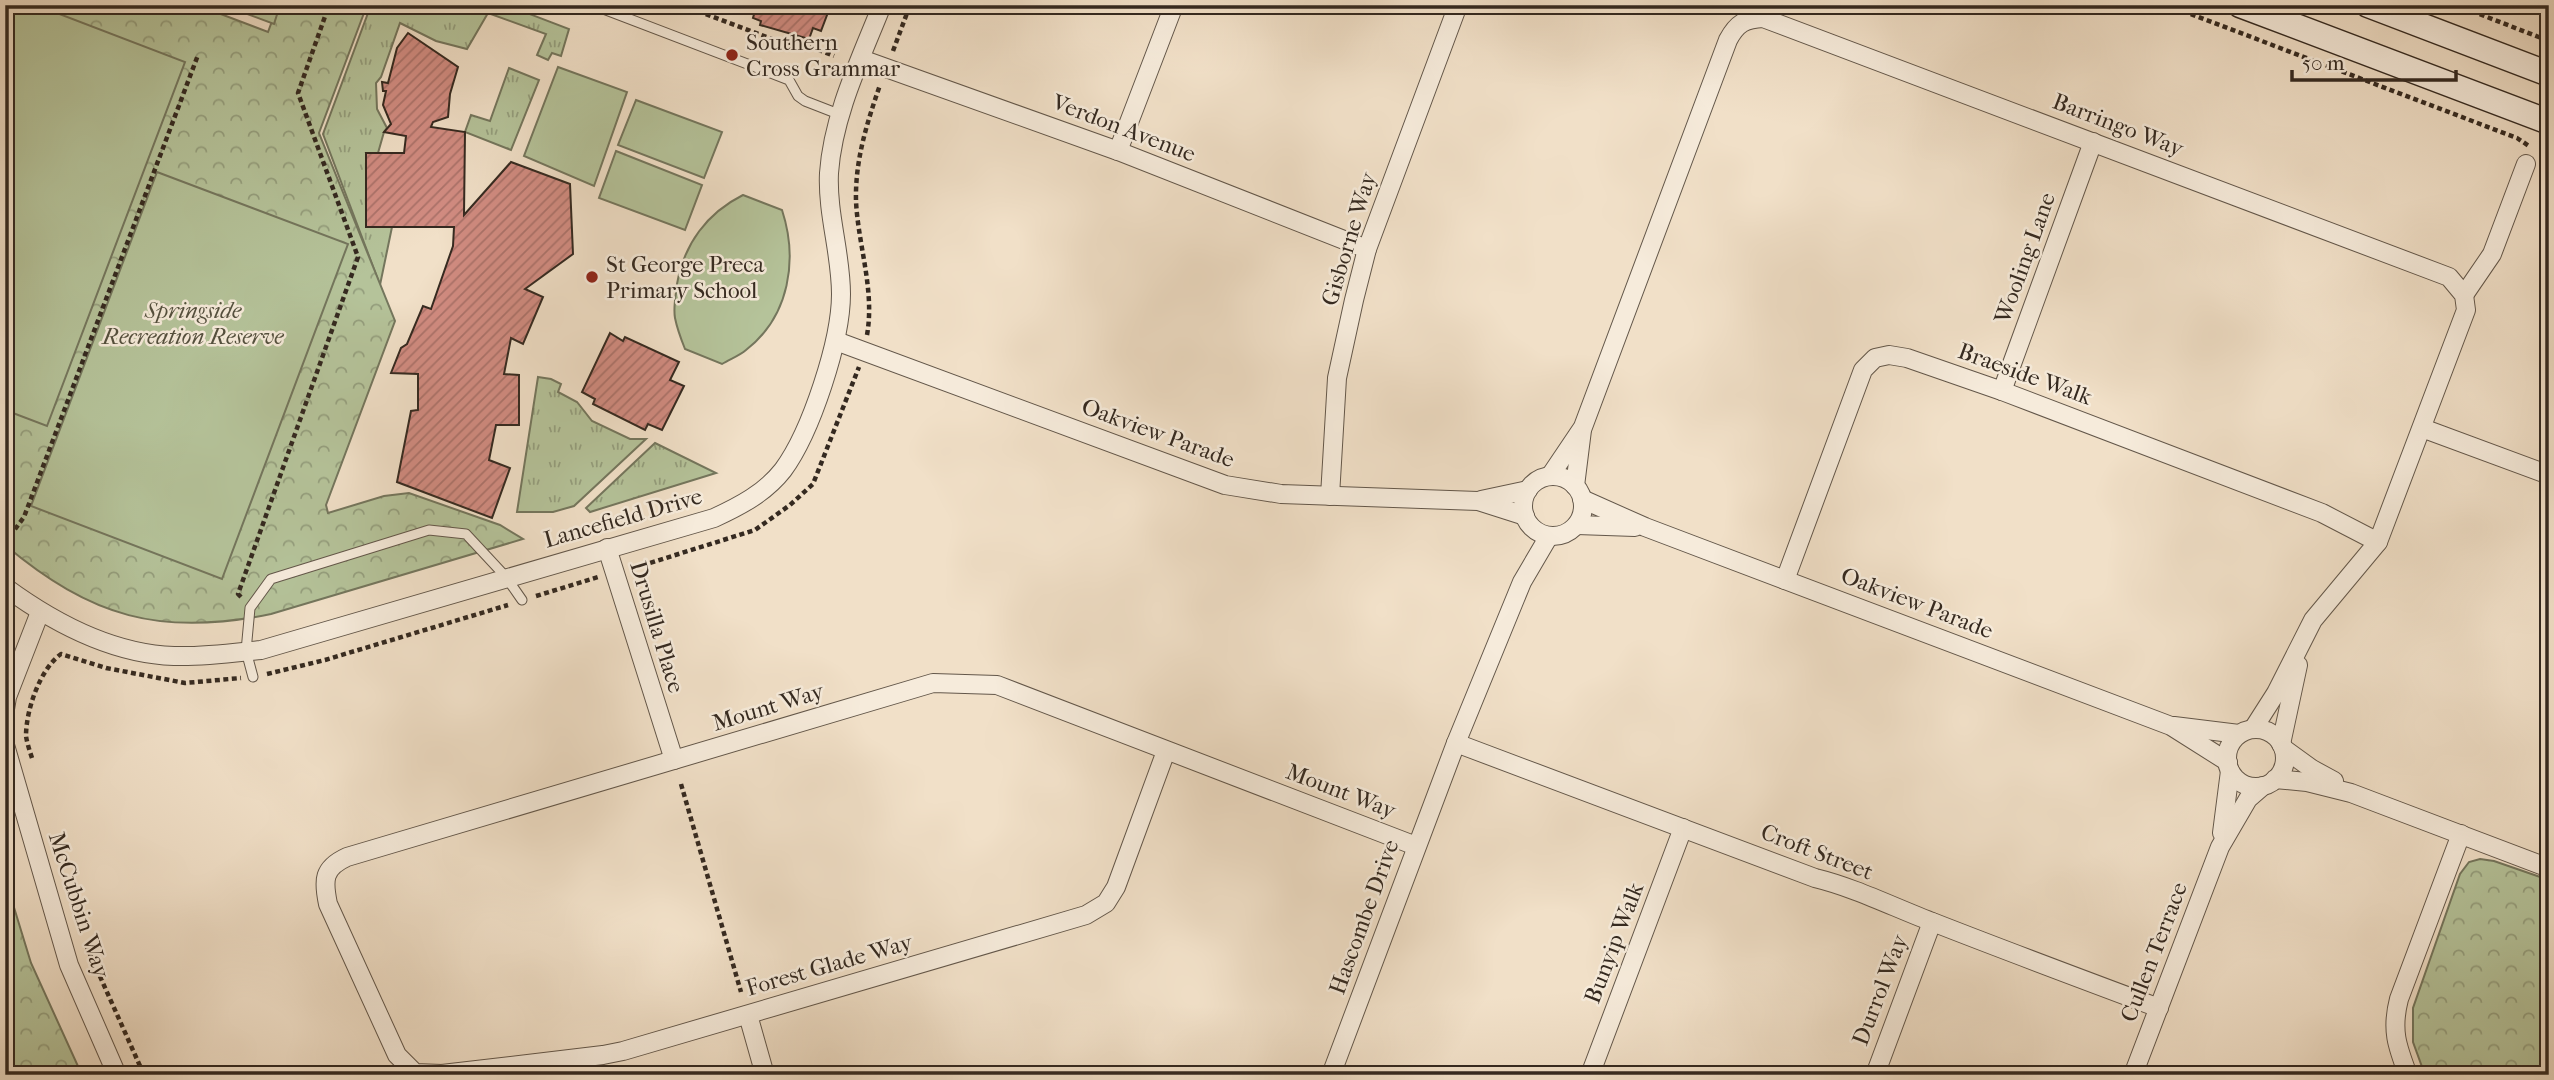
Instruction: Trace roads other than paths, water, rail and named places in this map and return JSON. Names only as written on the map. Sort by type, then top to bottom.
[{"type":"main road","points":[[2240,5],[2549,122]]},
{"type":"main road","points":[[2368,5],[2549,74]]},
{"type":"street","name":"Lancefield Drive","points":[[5,587],[40,612],[85,635],[121,647],[171,656],[246,652],[261,650],[714,518],[741,506],[764,490],[782,470],[800,441],[836,341],[841,296],[830,202],[833,143],[882,5]]},
{"type":"street","points":[[1118,151],[1174,5]]},
{"type":"street","name":"Gisborne Way","points":[[1330,496],[1337,378],[1367,249],[1458,5]]},
{"type":"street","name":"Barringo Way","points":[[1550,476],[1583,427],[1728,40],[1747,12],[2449,277],[2464,295]]},
{"type":"street","name":"Verdon Avenue","points":[[861,59],[1118,151],[1367,249]]},
{"type":"street","name":"Wooling Lane","points":[[2002,391],[2093,142]]},
{"type":"street","points":[[2533,162],[2492,254],[2464,295],[2466,310],[2378,542],[2313,620],[2301,647],[2246,732],[2229,747],[2229,766],[2244,784],[2307,782],[2351,793],[2549,868]]},
{"type":"street","name":"Oakview Parade","points":[[836,341],[1226,485],[1281,494],[1478,501],[1528,490]]},
{"type":"street","name":"Braeside Walk","points":[[1784,580],[1863,370],[1875,358],[1889,355],[1907,358],[2002,391],[2322,513],[2378,542]]},
{"type":"street","name":"Barringo Way","points":[[1579,493],[1583,427]]},
{"type":"street","points":[[2421,428],[2549,475]]},
{"type":"street","points":[[1550,476],[1568,480],[1579,493],[1583,508],[1577,524],[1565,534],[1549,536],[1529,522],[1524,498],[1528,490],[1534,483],[1550,476]]},
{"type":"street","name":"Oakview Parade","points":[[1579,493],[1645,527],[2171,726],[2229,766]]},
{"type":"street","name":"Oakview Parade","points":[[1478,501],[1529,522]]},
{"type":"street","name":"Hascombe Drive","points":[[1522,582],[1529,522]]},
{"type":"street","name":"Oakview Parade","points":[[1577,524],[1645,527]]},
{"type":"street","name":"Hascombe Drive","points":[[1331,1075],[1456,743],[1522,582],[1549,536]]},
{"type":"street","name":"Drusilla Place","points":[[607,548],[674,760]]},
{"type":"street","points":[[5,709],[7,697],[40,612]]},
{"type":"street","points":[[2269,782],[2284,765],[2282,746],[2301,647]]},
{"type":"street","name":"Mount Way","points":[[401,1062],[328,904],[325,880],[334,863],[933,683],[997,685],[1416,846]]},
{"type":"street","name":"Oakview Parade","points":[[2171,726],[2246,732]]},
{"type":"street","points":[[2246,732],[2270,732],[2282,746],[2351,793]]},
{"type":"street","name":"Croft Street","points":[[1456,743],[1815,878],[1842,884],[1860,894],[2159,1008]]},
{"type":"street","name":"McCubbin Way","points":[[5,745],[69,965],[117,1075]]},
{"type":"street","name":"Forest Glade Way","points":[[401,1062],[415,1073],[442,1074],[603,1055],[1086,915],[1106,903],[1116,887],[1166,751]]},
{"type":"street","name":"Cullen Terrace","points":[[2220,847],[2227,808],[2229,766]]},
{"type":"street","name":"Cullen Terrace","points":[[2133,1075],[2220,847],[2248,799],[2269,782]]},
{"type":"street","name":"Bunyip Walk","points":[[1590,1075],[1683,828]]},
{"type":"street","points":[[2408,1075],[2395,1034],[2394,1017],[2461,834]]},
{"type":"street","name":"Durrol Way","points":[[1875,1075],[1932,922]]},
{"type":"street","points":[[747,1015],[765,1075]]},
{"type":"lane","points":[[593,5],[789,80],[798,96],[805,102],[841,115]]},
{"type":"lane","points":[[253,677],[246,652],[250,608],[271,579],[429,530],[466,534],[506,577],[522,600]]},
{"type":"place","name":"Southern Cross Grammar","points":[[732,55]]},
{"type":"place","name":"St George Preca Primary School","points":[[592,277]]},
{"type":"park label","name":"Springside Recreation Reserve","points":[[193,323]]}]
